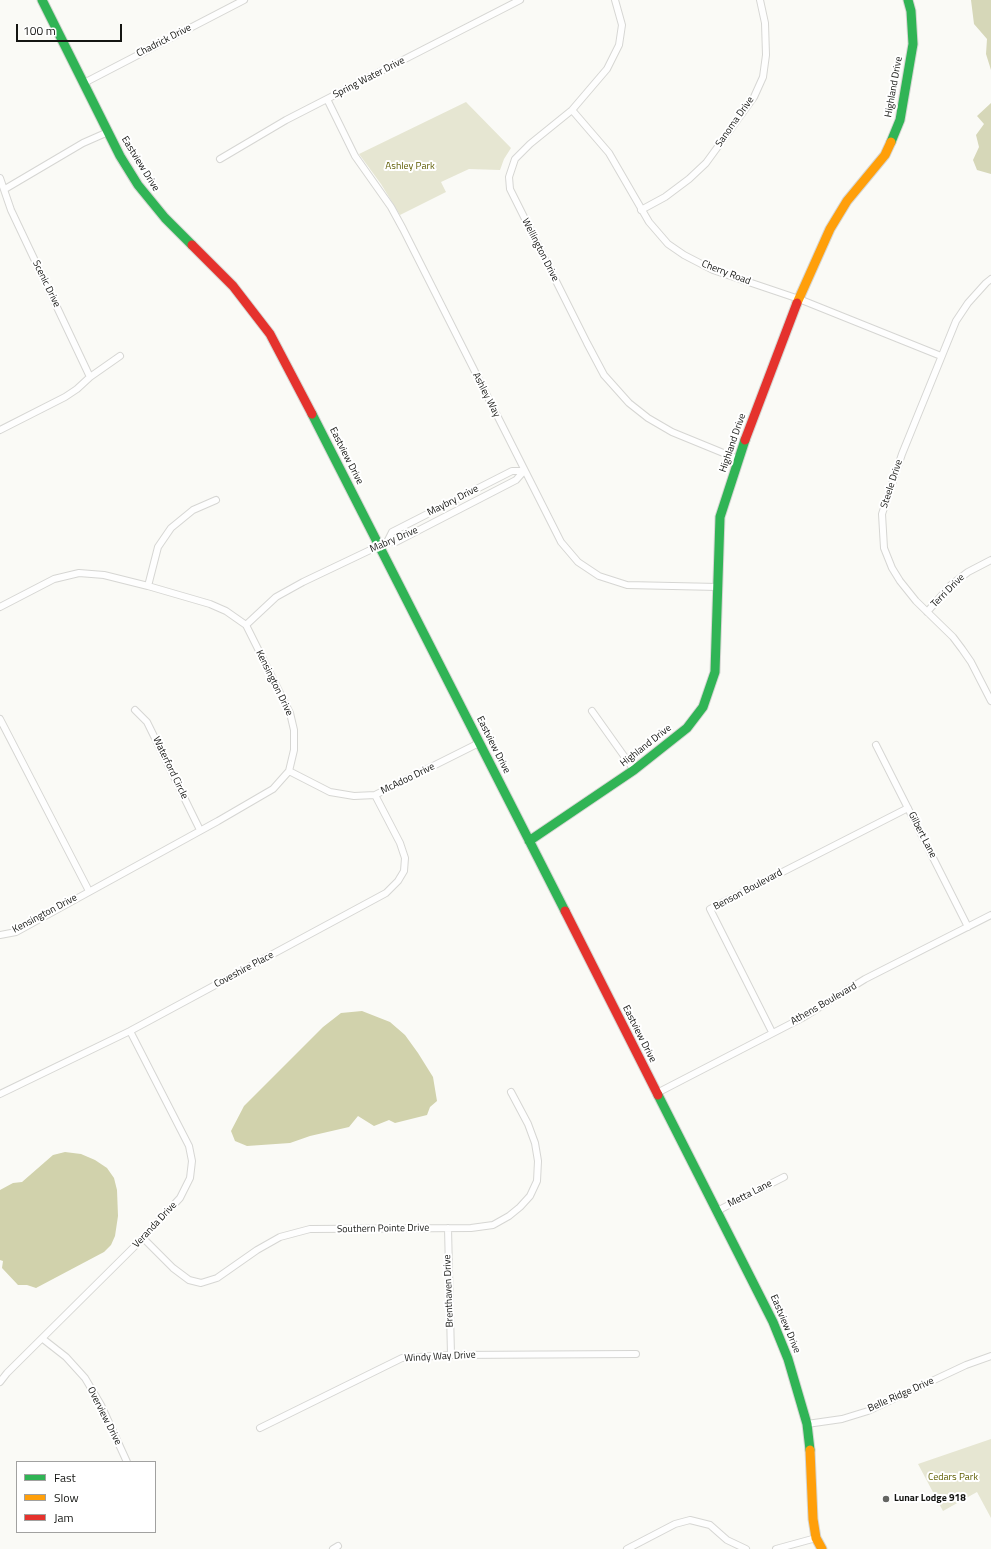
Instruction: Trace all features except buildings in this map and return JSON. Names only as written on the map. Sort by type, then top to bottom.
[{"type":"street","name":"Eastview Drive","points":[[42,0],[128,171],[147,197],[233,286],[270,334],[383,544],[479,743],[773,1322],[788,1359],[807,1424],[810,1451],[813,1519],[816,1538],[822,1549]]},
{"type":"street","name":"Chadrick Drive","points":[[84,83],[244,0]]},
{"type":"street","name":"Spring Water Drive","points":[[220,159],[286,120],[520,0]]},
{"type":"street","name":"Wellington Drive","points":[[615,0],[622,25],[619,44],[607,69],[572,110],[530,144],[515,159],[509,177],[510,189],[513,198],[586,343],[604,375],[629,403],[648,418],[672,432],[738,459]]},
{"type":"street","name":"Sanoma Drive","points":[[641,210],[665,197],[689,179],[706,162],[754,97],[763,77],[766,55],[765,23],[760,0]]},
{"type":"street","name":"Highland Drive","points":[[529,841],[634,770],[687,728],[703,706],[715,672],[720,517],[738,459],[799,299],[830,229],[847,201],[884,156],[900,120],[913,44],[911,11],[908,0]]},
{"type":"street","name":"Ashley Way","points":[[327,99],[355,156],[391,207],[403,229],[561,542],[578,562],[599,576],[627,585],[718,587]]},
{"type":"street","name":"Cherry Road","points":[[572,110],[609,153],[641,210],[657,234],[684,255],[713,270],[799,299],[941,356]]},
{"type":"street","points":[[5,189],[83,143],[108,132]]},
{"type":"street","name":"Scenic Drive","points":[[0,178],[11,210],[90,377]]},
{"type":"street","name":"Steele Drive","points":[[991,279],[968,303],[956,321],[902,454],[882,514],[884,548],[892,568],[900,581],[927,612],[954,637],[971,662],[991,701]]},
{"type":"street","points":[[0,430],[65,397],[120,356]]},
{"type":"street","name":"Maybry Drive","points":[[383,544],[392,532],[512,471],[524,471]]},
{"type":"street","name":"Mabry Drive","points":[[246,625],[276,597],[303,582],[383,544],[396,542],[502,488],[516,480],[524,471]]},
{"type":"street","points":[[148,586],[158,547],[171,528],[193,510],[216,500]]},
{"type":"street","name":"Terri Drive","points":[[927,612],[951,586],[968,572],[991,560]]},
{"type":"street","name":"Kensington Drive","points":[[0,607],[54,579],[79,573],[104,575],[210,604],[226,611],[246,625],[290,713],[294,730],[294,750],[289,771],[273,789],[16,932],[0,935]]},
{"type":"street","name":"Waterford Circle","points":[[135,710],[147,722],[200,830]]},
{"type":"street","points":[[592,711],[634,770]]},
{"type":"street","name":"Kensington Drive","points":[[0,719],[89,891]]},
{"type":"street","name":"McAdoo Drive","points":[[289,771],[330,792],[354,796],[375,795],[479,743]]},
{"type":"street","name":"Gilbert Lane","points":[[876,745],[968,927]]},
{"type":"street","name":"Coveshire Place","points":[[0,1094],[130,1031],[386,893],[398,882],[404,871],[405,858],[400,843],[375,795]]},
{"type":"street","name":"Benson Boulevard","points":[[772,1032],[710,909],[908,808]]},
{"type":"street","name":"Athens Boulevard","points":[[657,1094],[772,1032],[802,1018],[866,979],[991,915]]},
{"type":"street","name":"Veranda Drive","points":[[0,1382],[7,1373],[43,1339],[143,1238],[180,1198],[190,1178],[192,1160],[189,1146],[130,1031]]},
{"type":"street","name":"Southern Pointe Drive","points":[[143,1238],[173,1268],[189,1280],[201,1283],[217,1278],[257,1250],[280,1237],[310,1229],[471,1228],[493,1225],[509,1216],[530,1196],[537,1181],[538,1161],[535,1143],[528,1124],[511,1092]]},
{"type":"street","name":"Metta Lane","points":[[717,1211],[784,1177]]},
{"type":"street","name":"Brenthaven Drive","points":[[448,1228],[451,1355]]},
{"type":"street","name":"Overview Drive","points":[[43,1339],[66,1357],[85,1378],[101,1405],[127,1461]]},
{"type":"street","name":"Windy Way Drive","points":[[260,1428],[402,1358],[451,1355],[636,1354]]},
{"type":"street","name":"Belle Ridge Drive","points":[[807,1424],[842,1419],[868,1411],[991,1356]]},
{"type":"street","points":[[627,1549],[675,1524],[690,1520],[710,1525],[727,1540],[746,1549]]},
{"type":"street","points":[[776,1549],[816,1538]]},
{"type":"green space","name":"Ashley Park","points":[[466,102],[511,148],[504,159],[500,170],[469,169],[441,182],[446,192],[400,215],[381,184],[359,154]]},
{"type":"green space","name":"Cedars Park","points":[[991,1439],[991,1518],[977,1492],[943,1511],[918,1464]]},
{"type":"shaded area","points":[[971,0],[991,0],[991,70],[986,54],[987,39],[974,24]]},
{"type":"shaded area","points":[[991,103],[991,174],[977,170],[973,160],[979,147],[976,135],[984,124],[977,116]]},
{"type":"shaded area","points":[[362,1011],[390,1022],[405,1035],[433,1077],[437,1101],[430,1107],[427,1115],[395,1123],[389,1120],[374,1126],[358,1116],[349,1127],[310,1136],[290,1143],[247,1146],[235,1141],[231,1131],[244,1106],[323,1027],[341,1013]]},
{"type":"shaded area","points":[[65,1152],[81,1154],[95,1160],[107,1168],[114,1178],[117,1190],[118,1216],[115,1236],[111,1245],[104,1252],[36,1288],[27,1285],[18,1285],[2,1268],[3,1261],[0,1260],[0,1190],[13,1183],[22,1182],[53,1155]]},
{"type":"traffic: fast","points":[[42,0],[120,156],[138,185],[165,218],[192,245]]},
{"type":"traffic: fast","points":[[891,142],[900,120],[913,44],[911,11],[908,0]]},
{"type":"traffic: fast","points":[[312,414],[565,911]]},
{"type":"traffic: fast","points":[[529,841],[634,770],[687,728],[703,707],[715,672],[720,517],[745,440]]},
{"type":"traffic: fast","points":[[658,1095],[773,1322],[788,1359],[807,1424],[810,1450]]},
{"type":"traffic: slow","points":[[797,303],[830,229],[847,201],[885,155],[891,142]]},
{"type":"traffic: slow","points":[[810,1450],[813,1519],[816,1538],[822,1549]]},
{"type":"traffic: jam","points":[[192,245],[233,286],[270,334],[312,414]]},
{"type":"traffic: jam","points":[[745,440],[797,303]]},
{"type":"traffic: jam","points":[[565,911],[658,1095]]},
{"type":"place","name":"Lunar Lodge 918","points":[[886,1499]]}]
